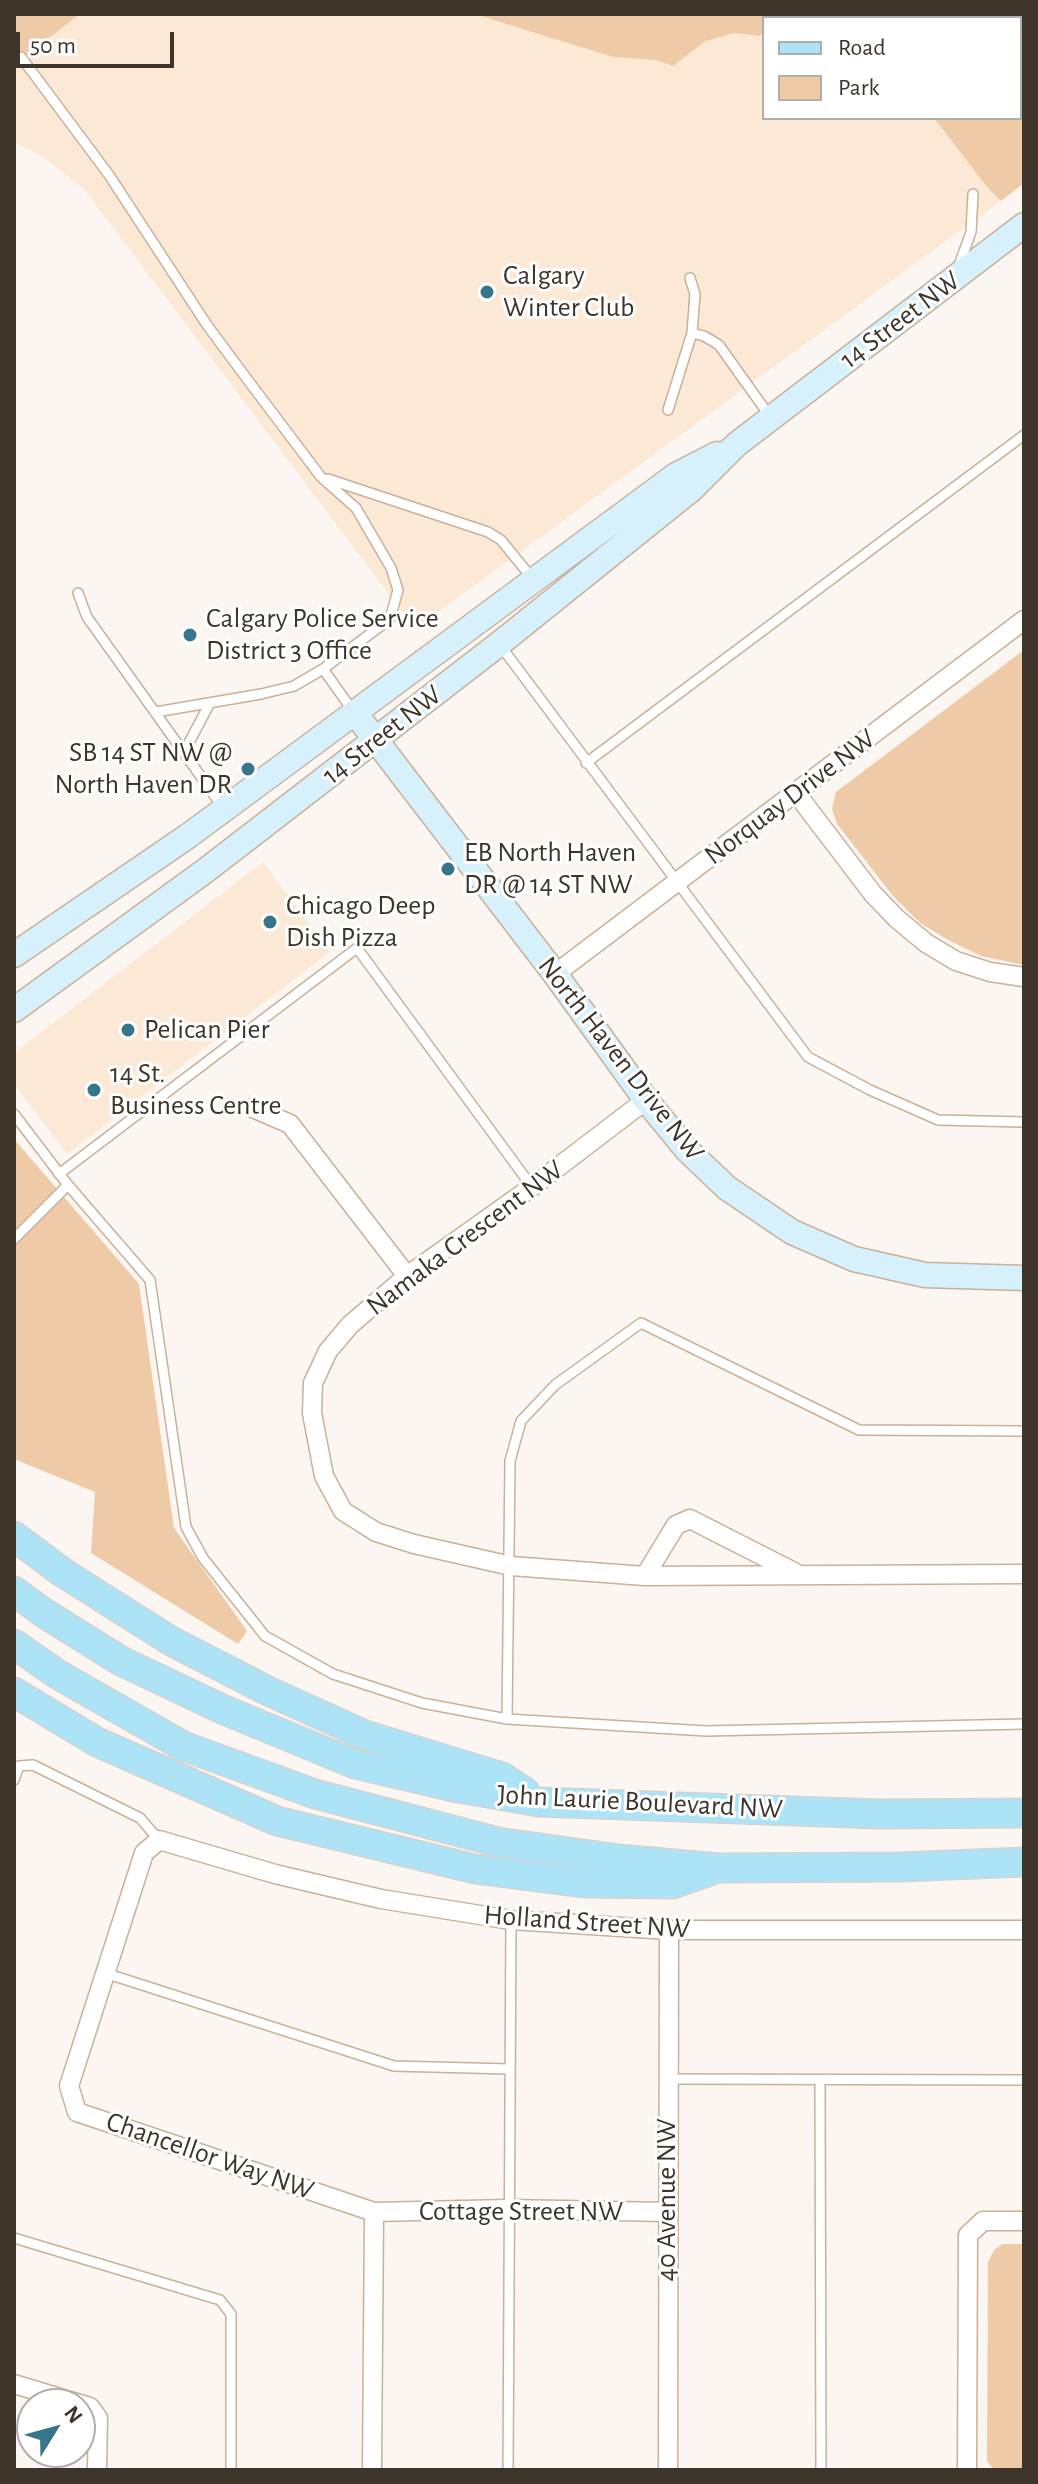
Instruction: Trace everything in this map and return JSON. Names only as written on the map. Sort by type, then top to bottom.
[{"type":"main road","name":"14 Street NW","points":[[14,1010],[192,880],[499,644],[692,489],[737,444],[1024,225]]},
{"type":"main road","name":"14 Street NW","points":[[14,955],[224,809],[676,475],[737,444]]},
{"type":"main road","name":"North Haven Drive NW","points":[[355,713],[555,974],[646,1100],[687,1150],[727,1188],[792,1232],[854,1259],[925,1275],[1024,1278]]},
{"type":"main road","points":[[14,1536],[62,1572],[171,1641],[268,1691],[365,1735],[502,1777],[539,1802]]},
{"type":"main road","name":"John Laurie Boulevard NW","points":[[14,1591],[121,1661],[222,1709],[355,1764],[453,1787],[539,1802],[879,1814],[1024,1813]]},
{"type":"main road","name":"John Laurie Boulevard NW","points":[[14,1644],[57,1674],[183,1746],[315,1794],[498,1842],[618,1859],[719,1868],[901,1867],[1024,1862]]},
{"type":"main road","points":[[14,1692],[97,1742],[292,1825],[475,1869],[584,1883],[673,1884],[719,1868]]},
{"type":"street","name":"Norquay Drive NW","points":[[555,974],[1024,620]]},
{"type":"street","points":[[796,793],[873,894],[926,943],[956,961],[990,972],[1024,977]]},
{"type":"street","name":"Namaka Crescent NW","points":[[646,1100],[532,1187],[407,1276],[350,1325],[328,1351],[313,1383],[312,1413],[324,1476],[343,1511],[376,1532],[511,1566],[645,1576],[1024,1574]]},
{"type":"street","points":[[253,1108],[290,1124],[407,1276]]},
{"type":"street","name":"Namaka Crescent NW","points":[[645,1576],[676,1525],[690,1519],[801,1576]]},
{"type":"street","name":"Holland Street NW","points":[[159,1840],[275,1874],[381,1899],[511,1920],[669,1930],[1024,1930]]},
{"type":"street","name":"Chancellor Way NW","points":[[159,1840],[144,1853],[69,2086],[77,2112],[374,2212]]},
{"type":"street","name":"40 Avenue NW","points":[[668,2470],[669,1930]]},
{"type":"street","name":"Cottage Street NW","points":[[374,2212],[508,2209],[667,2212]]},
{"type":"street","points":[[372,2470],[374,2212]]},
{"type":"street","points":[[967,2470],[968,2235],[983,2221],[1024,2221]]},
{"type":"street","points":[[14,2384],[90,2407],[98,2418],[97,2470]]},
{"type":"lane","points":[[21,57],[109,175],[207,325],[321,477],[356,508],[391,568],[398,590],[390,619],[323,669],[294,686],[156,712]]},
{"type":"lane","points":[[955,279],[971,232],[973,194]]},
{"type":"lane","points":[[668,410],[692,333],[695,294],[690,278]]},
{"type":"lane","points":[[692,333],[719,345],[771,418]]},
{"type":"lane","points":[[586,763],[1024,435]]},
{"type":"lane","points":[[321,477],[488,532],[501,540],[535,582]]},
{"type":"lane","points":[[78,593],[87,617],[224,809]]},
{"type":"lane","points":[[499,644],[808,1057],[870,1090],[938,1120],[1024,1122]]},
{"type":"lane","points":[[323,669],[355,713]]},
{"type":"lane","points":[[184,752],[210,703]]},
{"type":"lane","points":[[59,1174],[357,948],[532,1187]]},
{"type":"lane","points":[[14,1114],[68,1185],[150,1280],[186,1527],[203,1558],[265,1636],[333,1674],[422,1703],[507,1719],[706,1731],[1024,1724]]},
{"type":"lane","points":[[14,1239],[68,1185]]},
{"type":"lane","points":[[507,1719],[510,1461],[521,1421],[555,1385],[641,1323],[859,1430],[1024,1431]]},
{"type":"lane","points":[[14,1780],[19,1766],[33,1765],[140,1818],[159,1840]]},
{"type":"lane","points":[[508,2470],[511,1920]]},
{"type":"lane","points":[[105,1973],[394,2066],[509,2069]]},
{"type":"lane","points":[[668,2079],[1024,2080]]},
{"type":"lane","points":[[820,2081],[821,2470]]},
{"type":"lane","points":[[14,2238],[220,2300],[231,2314],[231,2470]]},
{"type":"shaded area","points":[[79,14],[474,14],[613,57],[656,60],[673,66],[706,41],[734,33],[762,34],[762,120],[936,120],[1001,201],[415,629],[84,189],[44,157],[14,142],[14,63]]},
{"type":"shaded area","points":[[263,862],[330,952],[67,1154],[14,1084],[14,1053]]},
{"type":"green space","points":[[14,14],[80,14],[14,65]]},
{"type":"green space","points":[[474,14],[790,14],[762,16],[760,36],[734,33],[706,41],[673,66],[656,60],[613,57]]},
{"type":"green space","points":[[855,14],[1024,14],[1024,183],[1001,201],[936,120],[1022,120],[1022,16]]},
{"type":"green space","points":[[1024,650],[1024,965],[981,956],[920,923],[893,896],[837,824],[832,809],[836,792]]},
{"type":"green space","points":[[14,1139],[139,1284],[174,1528],[247,1631],[238,1644],[91,1553],[95,1492],[14,1459]]},
{"type":"green space","points":[[1003,2244],[1024,2244],[1024,2470],[994,2470],[987,2461],[988,2262],[995,2249]]},
{"type":"place","name":"Calgary Winter Club","points":[[487,292]]},
{"type":"place","name":"Calgary Police Service District 3 Office","points":[[190,635]]},
{"type":"place","name":"SB 14 ST NW @ North Haven DR","points":[[248,769]]},
{"type":"place","name":"EB North Haven DR @ 14 ST NW","points":[[448,869]]},
{"type":"place","name":"Chicago Deep Dish Pizza","points":[[270,922]]},
{"type":"place","name":"Pelican Pier","points":[[128,1030]]},
{"type":"place","name":"14 St. Business Centre","points":[[94,1090]]}]
